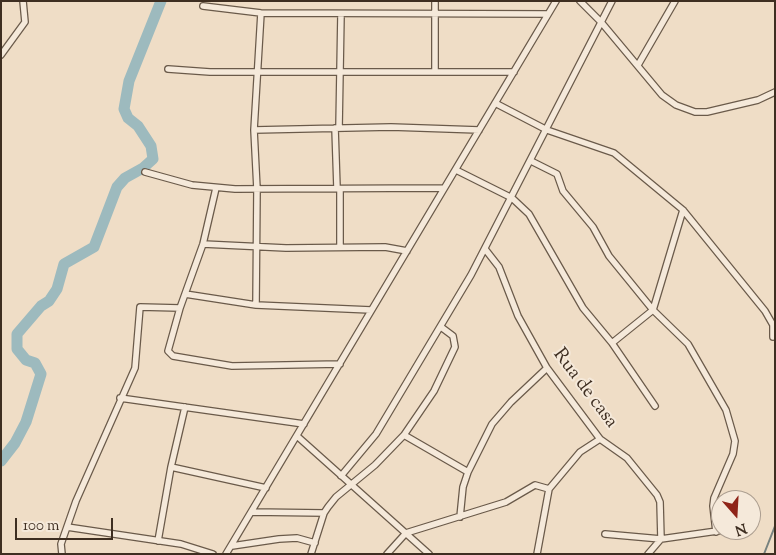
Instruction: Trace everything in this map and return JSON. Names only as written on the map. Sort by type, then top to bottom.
[{"type":"street","points":[[1,55],[25,22],[23,1]]},
{"type":"street","points":[[435,1],[435,72]]},
{"type":"street","points":[[226,554],[556,1]]},
{"type":"street","points":[[580,1],[601,22],[667,100],[695,112],[707,112],[749,102],[775,92]]},
{"type":"street","points":[[341,476],[376,434],[441,327],[512,198],[612,1]]},
{"type":"street","points":[[638,65],[676,1]]},
{"type":"street","points":[[203,6],[261,13],[548,14]]},
{"type":"street","points":[[256,305],[258,189],[254,130],[261,13]]},
{"type":"street","points":[[340,247],[337,128],[341,14]]},
{"type":"street","points":[[168,69],[210,72],[514,72]]},
{"type":"street","points":[[495,103],[547,130],[614,153],[683,210],[765,311],[773,325],[773,336]]},
{"type":"street","points":[[254,130],[434,127],[480,130]]},
{"type":"street","points":[[531,161],[557,174],[568,198],[593,227],[609,256],[653,310],[688,344],[730,420],[735,441],[733,454],[717,490]]},
{"type":"street","points":[[456,170],[512,198],[529,214],[583,308],[612,343],[655,406]]},
{"type":"street","points":[[145,172],[192,186],[216,188],[444,188]]},
{"type":"street","points":[[216,188],[204,244],[180,308],[168,351],[172,356],[232,366],[340,364]]},
{"type":"street","points":[[612,343],[653,310],[683,210]]},
{"type":"street","points":[[204,244],[386,247],[407,251]]},
{"type":"street","name":"Rua de casa","points":[[485,249],[499,267],[518,316],[547,368],[600,438],[627,458],[655,491],[660,502],[661,539]]},
{"type":"street","points":[[185,294],[256,305],[371,310]]},
{"type":"street","points":[[62,554],[61,544],[76,501],[129,380],[138,354],[138,309],[144,306],[180,308]]},
{"type":"street","points":[[311,554],[324,513],[336,497],[375,465],[404,435],[434,391],[455,347],[453,336],[441,327]]},
{"type":"street","points":[[460,517],[468,472],[498,415],[547,368]]},
{"type":"street","points":[[120,398],[304,424]]},
{"type":"street","points":[[158,541],[170,467],[186,407]]},
{"type":"street","points":[[404,435],[468,472]]},
{"type":"street","points":[[297,436],[429,554]]},
{"type":"street","points":[[537,554],[549,489],[578,455],[600,438]]},
{"type":"street","points":[[170,467],[266,488]]},
{"type":"street","points":[[387,554],[406,533],[506,502],[532,486],[549,489]]},
{"type":"street","points":[[252,512],[324,513]]},
{"type":"street","points":[[68,527],[181,544],[213,554]]},
{"type":"street","points":[[605,534],[661,539],[711,533]]},
{"type":"street","points":[[232,546],[289,538],[315,543]]},
{"type":"street","points":[[648,554],[661,539]]},
{"type":"waterway","points":[[1,461],[15,443],[26,422],[41,374],[35,363],[26,360],[17,349],[17,334],[41,306],[49,301],[57,289],[64,264],[94,247],[117,187],[125,178],[143,168],[153,159],[151,146],[138,126],[128,118],[124,109],[129,81],[161,1]]},
{"type":"waterway","points":[[764,554],[775,526]]}]
